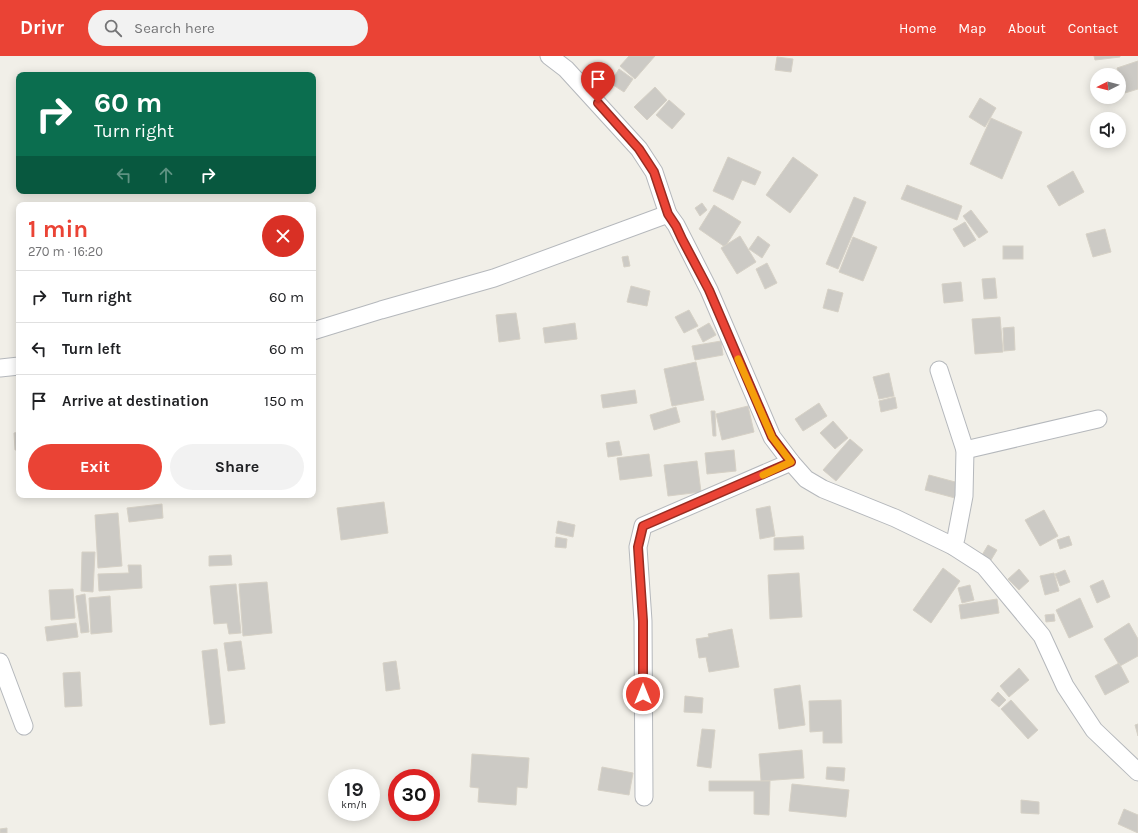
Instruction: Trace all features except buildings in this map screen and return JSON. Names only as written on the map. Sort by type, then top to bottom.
[{"type":"street","points":[[550,56],[566,69],[639,149],[654,172],[668,214],[676,226],[709,290],[772,437],[791,462],[806,479],[823,489],[894,518],[953,546],[984,566],[1042,636],[1065,686],[1094,730],[1138,772]]},
{"type":"street","points":[[316,330],[494,278],[668,214]]},
{"type":"street","points":[[0,368],[16,366]]},
{"type":"street","points":[[939,370],[965,450],[964,496],[956,538],[953,546]]},
{"type":"street","points":[[965,450],[1098,419]]},
{"type":"street","points":[[644,797],[643,621],[638,547],[643,526],[791,462]]},
{"type":"street","points":[[0,662],[24,726]]},
{"type":"slow traffic","points":[[738,359],[772,437],[791,462],[763,475]]},
{"type":"route","points":[[598,103],[639,149],[654,172],[668,214],[676,226],[709,290],[772,437],[791,462],[643,526],[638,547],[643,621],[643,694]]}]
